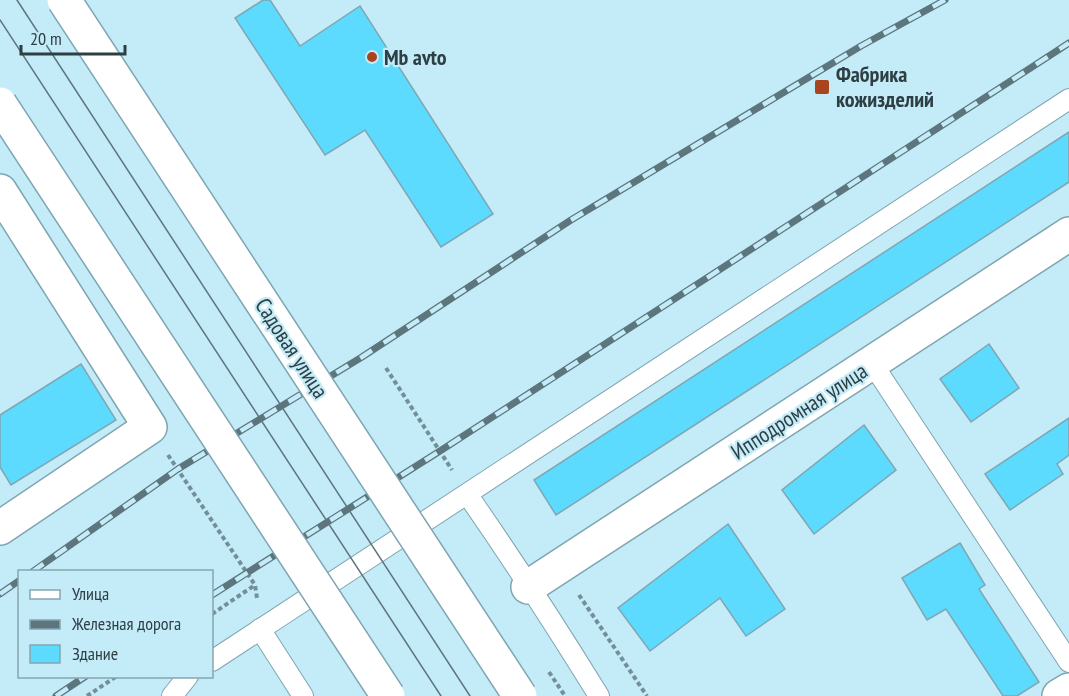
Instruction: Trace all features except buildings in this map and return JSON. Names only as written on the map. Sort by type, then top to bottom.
[{"type":"main road","name":"Садовая улица","points":[[64,0],[520,696]]},
{"type":"main road","points":[[0,104],[388,696]]},
{"type":"main road","points":[[0,191],[150,427],[0,528]]},
{"type":"main road","name":"Ипподромная улица","points":[[528,587],[1069,234]]},
{"type":"main road","points":[[1059,696],[1069,690]]},
{"type":"lane","points":[[213,659],[1069,99]]},
{"type":"lane","points":[[872,363],[1069,662]]},
{"type":"lane","points":[[468,494],[512,558],[597,695]]},
{"type":"lane","points":[[260,629],[303,696]]},
{"type":"lane","points":[[172,696],[186,678]]},
{"type":"path","points":[[386,369],[468,494]]},
{"type":"path","points":[[150,427],[255,585],[260,629]]},
{"type":"path","points":[[560,566],[647,696]]},
{"type":"path","points":[[213,613],[255,585]]},
{"type":"path","points":[[87,696],[114,678]]},
{"type":"tram line","points":[[17,0],[470,696]]},
{"type":"tram line","points":[[0,20],[441,696]]},
{"type":"railway","points":[[35,570],[178,469],[362,357],[571,220],[861,46],[945,0]]},
{"type":"railway","points":[[213,594],[440,451],[1069,43]]},
{"type":"railway","points":[[0,594],[18,581]]},
{"type":"railway","points":[[56,696],[83,678]]},
{"type":"place","name":"Mb avto","points":[[372,57]]},
{"type":"place","name":"Фабрика кожизделий","points":[[822,87]]}]
